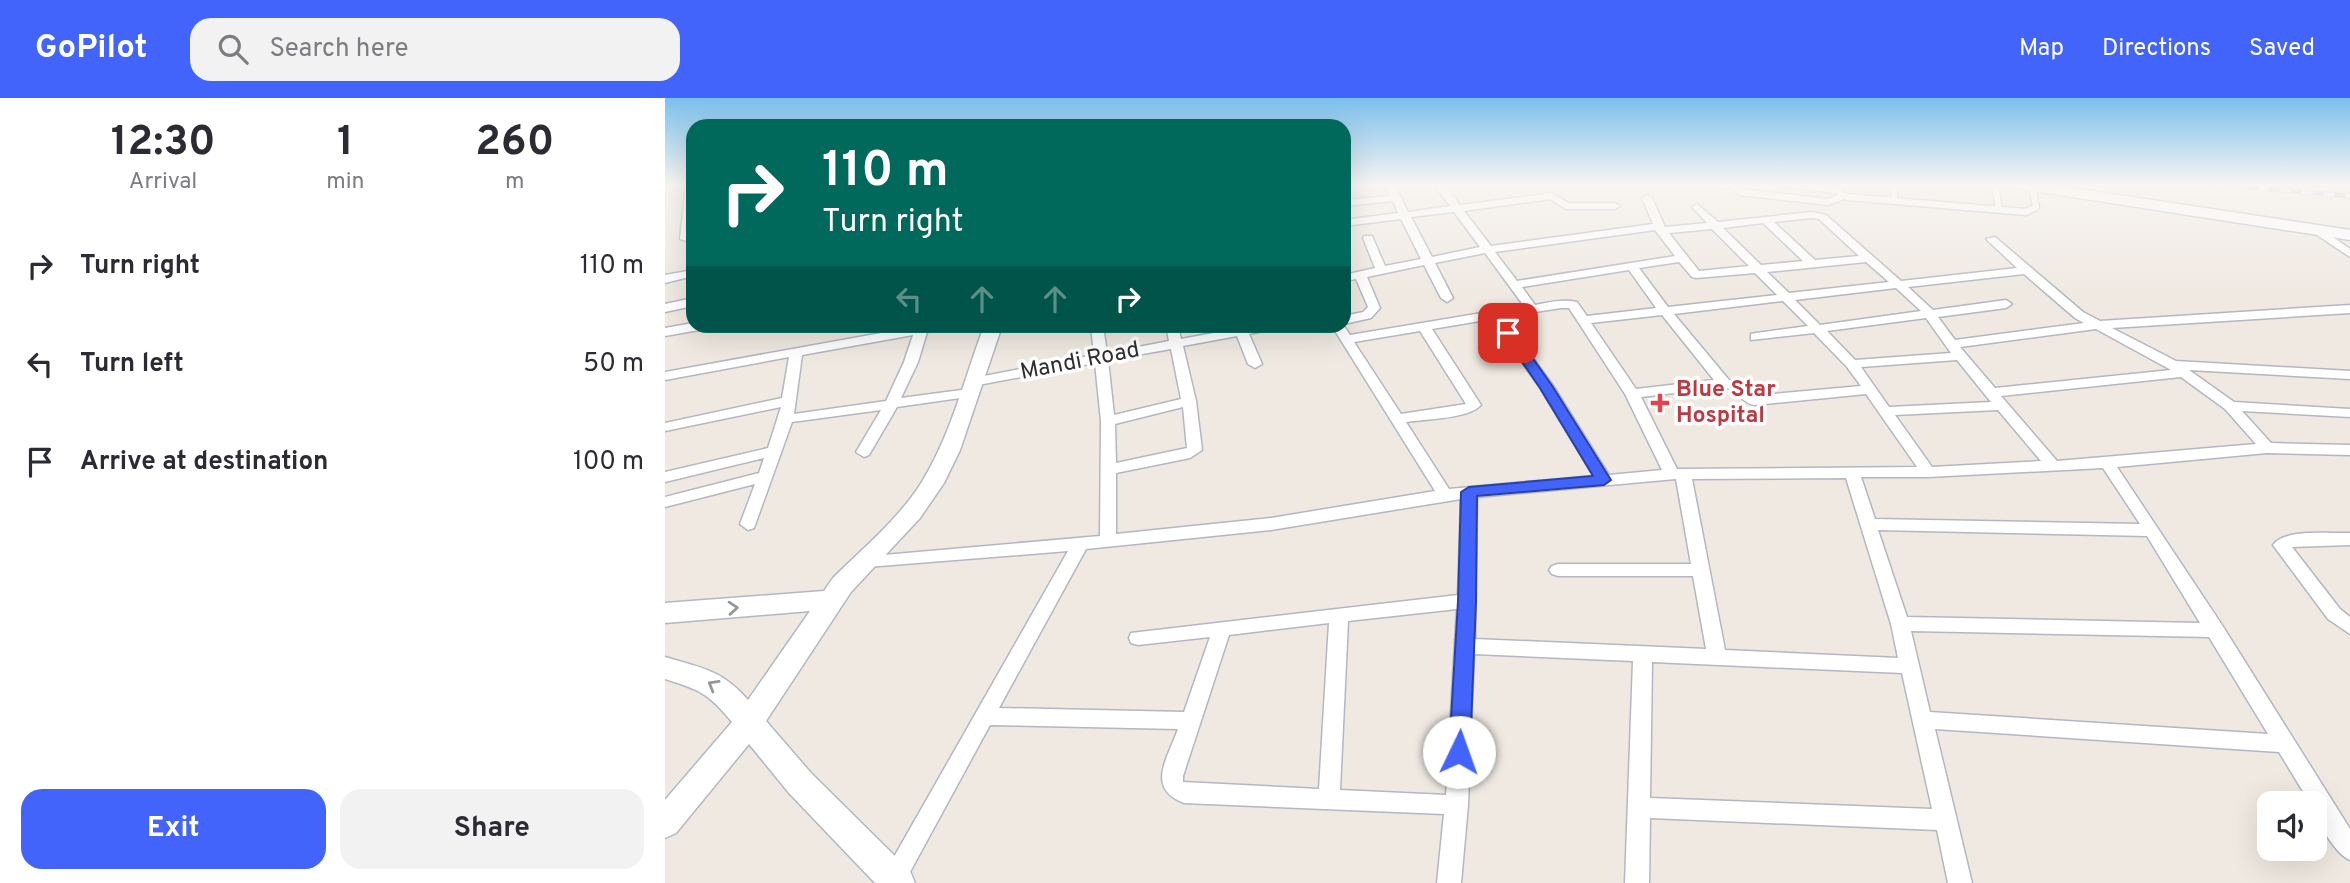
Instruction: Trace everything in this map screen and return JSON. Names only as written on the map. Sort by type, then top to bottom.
[{"type":"street","points":[[1407,221],[1447,298]]},
{"type":"street","points":[[1467,221],[1532,309]]},
{"type":"street","points":[[1625,221],[1630,229]]},
{"type":"street","points":[[1657,221],[1681,258],[1696,275],[1871,258]]},
{"type":"street","points":[[1709,221],[1852,364],[1928,472]]},
{"type":"street","points":[[1351,276],[1489,250],[1630,229],[1714,226],[1761,221]]},
{"type":"street","points":[[1767,221],[1812,263]]},
{"type":"street","points":[[1826,221],[1930,313],[1960,356],[2052,465]]},
{"type":"street","points":[[2259,221],[2350,235]]},
{"type":"street","points":[[2315,229],[2350,254]]},
{"type":"street","points":[[1368,238],[1381,270]]},
{"type":"street","points":[[1991,239],[2073,310],[2178,369],[2230,407],[2267,448]]},
{"type":"street","points":[[1514,285],[1681,258]]},
{"type":"street","points":[[1631,265],[1724,383]]},
{"type":"street","points":[[1585,320],[2026,270]]},
{"type":"street","points":[[665,279],[686,274]]},
{"type":"street","points":[[1351,318],[1367,315],[1374,308],[1360,274]]},
{"type":"street","points":[[665,308],[686,304]]},
{"type":"street","points":[[1756,337],[2006,304]]},
{"type":"street","points":[[1348,339],[1532,309],[1573,305],[1632,394],[1677,474],[1717,657]]},
{"type":"street","points":[[1952,344],[2096,325],[2350,309]]},
{"type":"street","points":[[1495,315],[1546,387],[1604,480]]},
{"type":"street","points":[[1399,419],[1467,409],[1474,405],[1424,327]]},
{"type":"street","points":[[665,332],[686,328]]},
{"type":"street","points":[[665,376],[900,333]]},
{"type":"street","points":[[864,452],[891,405],[915,354],[920,333]]},
{"type":"street","points":[[665,823],[701,783],[750,720],[830,600],[912,512],[933,483],[949,450],[991,333]]},
{"type":"street","points":[[1098,333],[1108,421],[1108,541]]},
{"type":"street","points":[[1109,469],[1185,455],[1195,450],[1189,401],[1174,333]]},
{"type":"street","name":"Mandi Road","points":[[786,419],[891,405],[1100,358],[1231,333]]},
{"type":"street","points":[[1242,333],[1255,364]]},
{"type":"street","points":[[1343,333],[1445,495]]},
{"type":"street","points":[[748,524],[786,419],[796,353]]},
{"type":"street","points":[[1852,364],[1960,356]]},
{"type":"street","points":[[1991,393],[2178,369],[2350,375]]},
{"type":"street","points":[[1632,394],[1724,383],[1737,386],[1747,399],[1754,401],[1871,389]]},
{"type":"street","points":[[665,427],[787,401]]},
{"type":"street","points":[[1108,421],[1189,401]]},
{"type":"street","points":[[1886,411],[2001,406]]},
{"type":"street","points":[[2230,407],[2350,413]]},
{"type":"street","points":[[867,561],[1080,544],[1271,524],[1469,492],[1677,474],[1928,472],[2107,463],[2267,448],[2350,450]]},
{"type":"street","points":[[665,477],[774,451]]},
{"type":"street","points":[[2107,463],[2215,630],[2350,849]]},
{"type":"street","points":[[1852,473],[1900,624],[1960,883]]},
{"type":"street","points":[[665,502],[765,476]]},
{"type":"street","points":[[1449,883],[1457,805],[1467,601],[1469,492]]},
{"type":"street","points":[[1868,524],[2152,530]]},
{"type":"street","points":[[2350,540],[2291,540],[2281,545],[2334,614],[2350,627]]},
{"type":"street","points":[[665,668],[705,680],[723,691],[800,783],[896,881],[1080,544]]},
{"type":"street","points":[[1558,570],[1700,570]]},
{"type":"street","points":[[665,613],[830,600]]},
{"type":"street","points":[[1137,638],[1467,601]]},
{"type":"street","points":[[1329,802],[1339,616]]},
{"type":"street","points":[[1900,624],[2215,630]]},
{"type":"street","points":[[1222,629],[1171,781],[1174,787],[1184,793],[1329,802],[1457,805]]},
{"type":"street","points":[[1465,646],[1909,666]]},
{"type":"street","points":[[1637,883],[1643,654]]},
{"type":"street","points":[[985,716],[1191,721]]},
{"type":"street","points":[[1922,720],[2285,744]]},
{"type":"street","points":[[1639,808],[1945,820]]},
{"type":"place","name":"Blue Star Hospital","points":[[1660,403]]},
{"type":"route","points":[[1459,752],[1467,601],[1469,492],[1604,480],[1546,387],[1508,333]]}]
